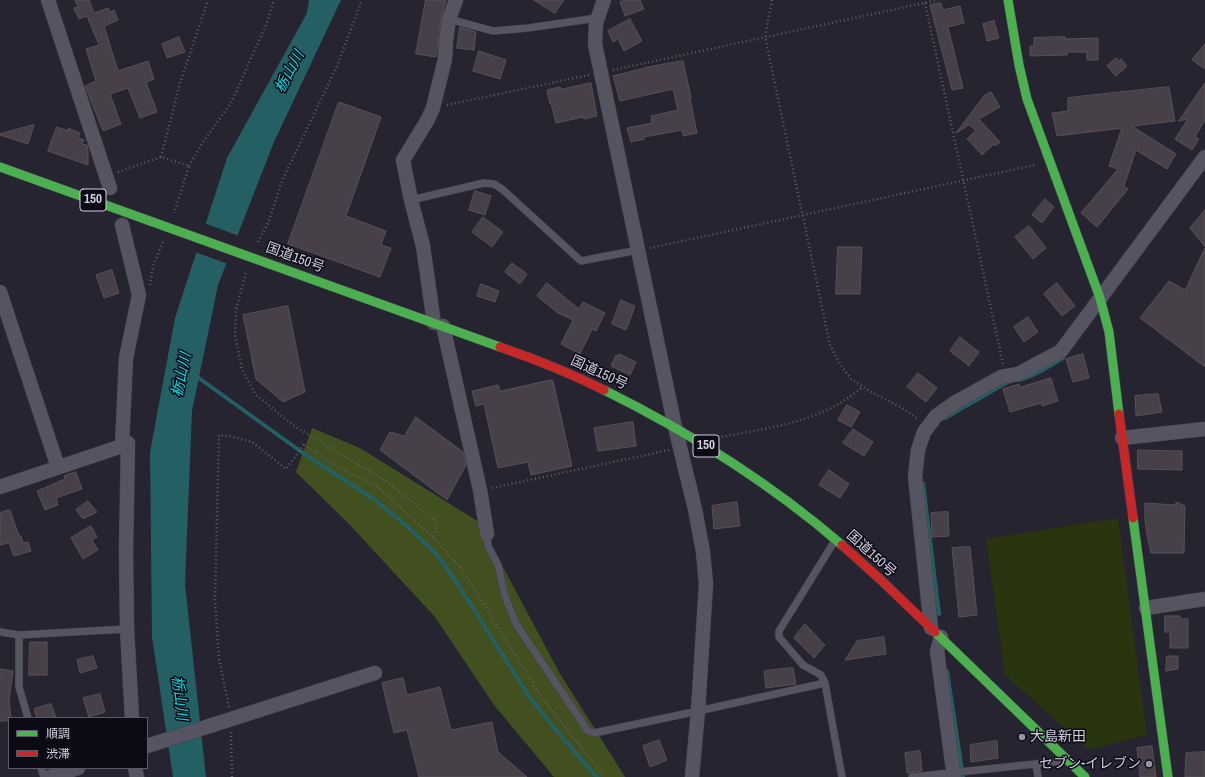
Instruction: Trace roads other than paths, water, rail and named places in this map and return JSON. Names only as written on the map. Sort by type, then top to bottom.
[{"type":"main road","points":[[1008,0],[1019,65],[1027,98],[1100,298],[1109,332],[1168,777]]},
{"type":"main road","name":"国道150号","points":[[0,167],[529,357],[588,382],[675,427],[760,481],[816,523],[882,581],[1082,776]]},
{"type":"street","points":[[48,0],[108,182]]},
{"type":"street","points":[[456,0],[449,19],[445,59],[433,108],[427,121],[403,160],[411,200],[423,246],[438,324],[480,490],[487,534]]},
{"type":"street","points":[[604,0],[597,18],[595,44],[675,427],[695,509],[703,552],[706,584],[698,711],[692,777]]},
{"type":"street","points":[[954,775],[915,476],[918,450],[924,432],[936,416],[956,402],[1001,377],[1018,374],[1061,351],[1205,157]]},
{"type":"street","points":[[122,225],[139,295],[126,358],[122,446]]},
{"type":"street","points":[[0,292],[58,467]]},
{"type":"street","points":[[1122,438],[1205,429]]},
{"type":"street","points":[[0,487],[128,443],[126,550],[127,629],[132,717]]},
{"type":"street","points":[[1146,608],[1205,599]]},
{"type":"street","points":[[148,746],[375,673]]},
{"type":"street","points":[[50,777],[75,769]]},
{"type":"lane","points":[[449,19],[493,31],[528,28],[597,18]]},
{"type":"lane","points":[[411,200],[484,183],[494,184],[502,189],[581,261],[638,250]]},
{"type":"lane","points":[[487,534],[488,546],[498,565],[505,596],[516,624],[588,731],[594,732],[698,711],[825,683]]},
{"type":"lane","points":[[835,540],[779,631],[779,636],[803,664],[821,675],[825,683],[842,777]]},
{"type":"lane","points":[[0,632],[19,635],[127,629]]},
{"type":"lane","points":[[19,635],[19,687],[28,717]]},
{"type":"lane","points":[[912,777],[954,775],[1068,761]]},
{"type":"lane","points":[[1036,764],[1038,777]]},
{"type":"water","name":"栃山川","points":[[309,0],[341,0],[274,142],[218,285],[192,411],[185,584],[206,777],[173,777],[152,637],[150,452],[175,318],[227,158],[307,13]]},
{"type":"waterway","points":[[1019,380],[1036,373],[1063,358]]},
{"type":"waterway","name":"栃山川","points":[[196,376],[303,453],[375,500],[408,527],[436,554],[456,581],[528,695],[555,729],[597,777]]},
{"type":"waterway","points":[[945,418],[1009,382]]},
{"type":"waterway","points":[[923,483],[939,614]]},
{"type":"waterway","points":[[947,671],[963,777]]},
{"type":"place","name":"大島新田","points":[[1022,737]]},
{"type":"place","name":"セブン-イレブン","points":[[1149,764]]}]
